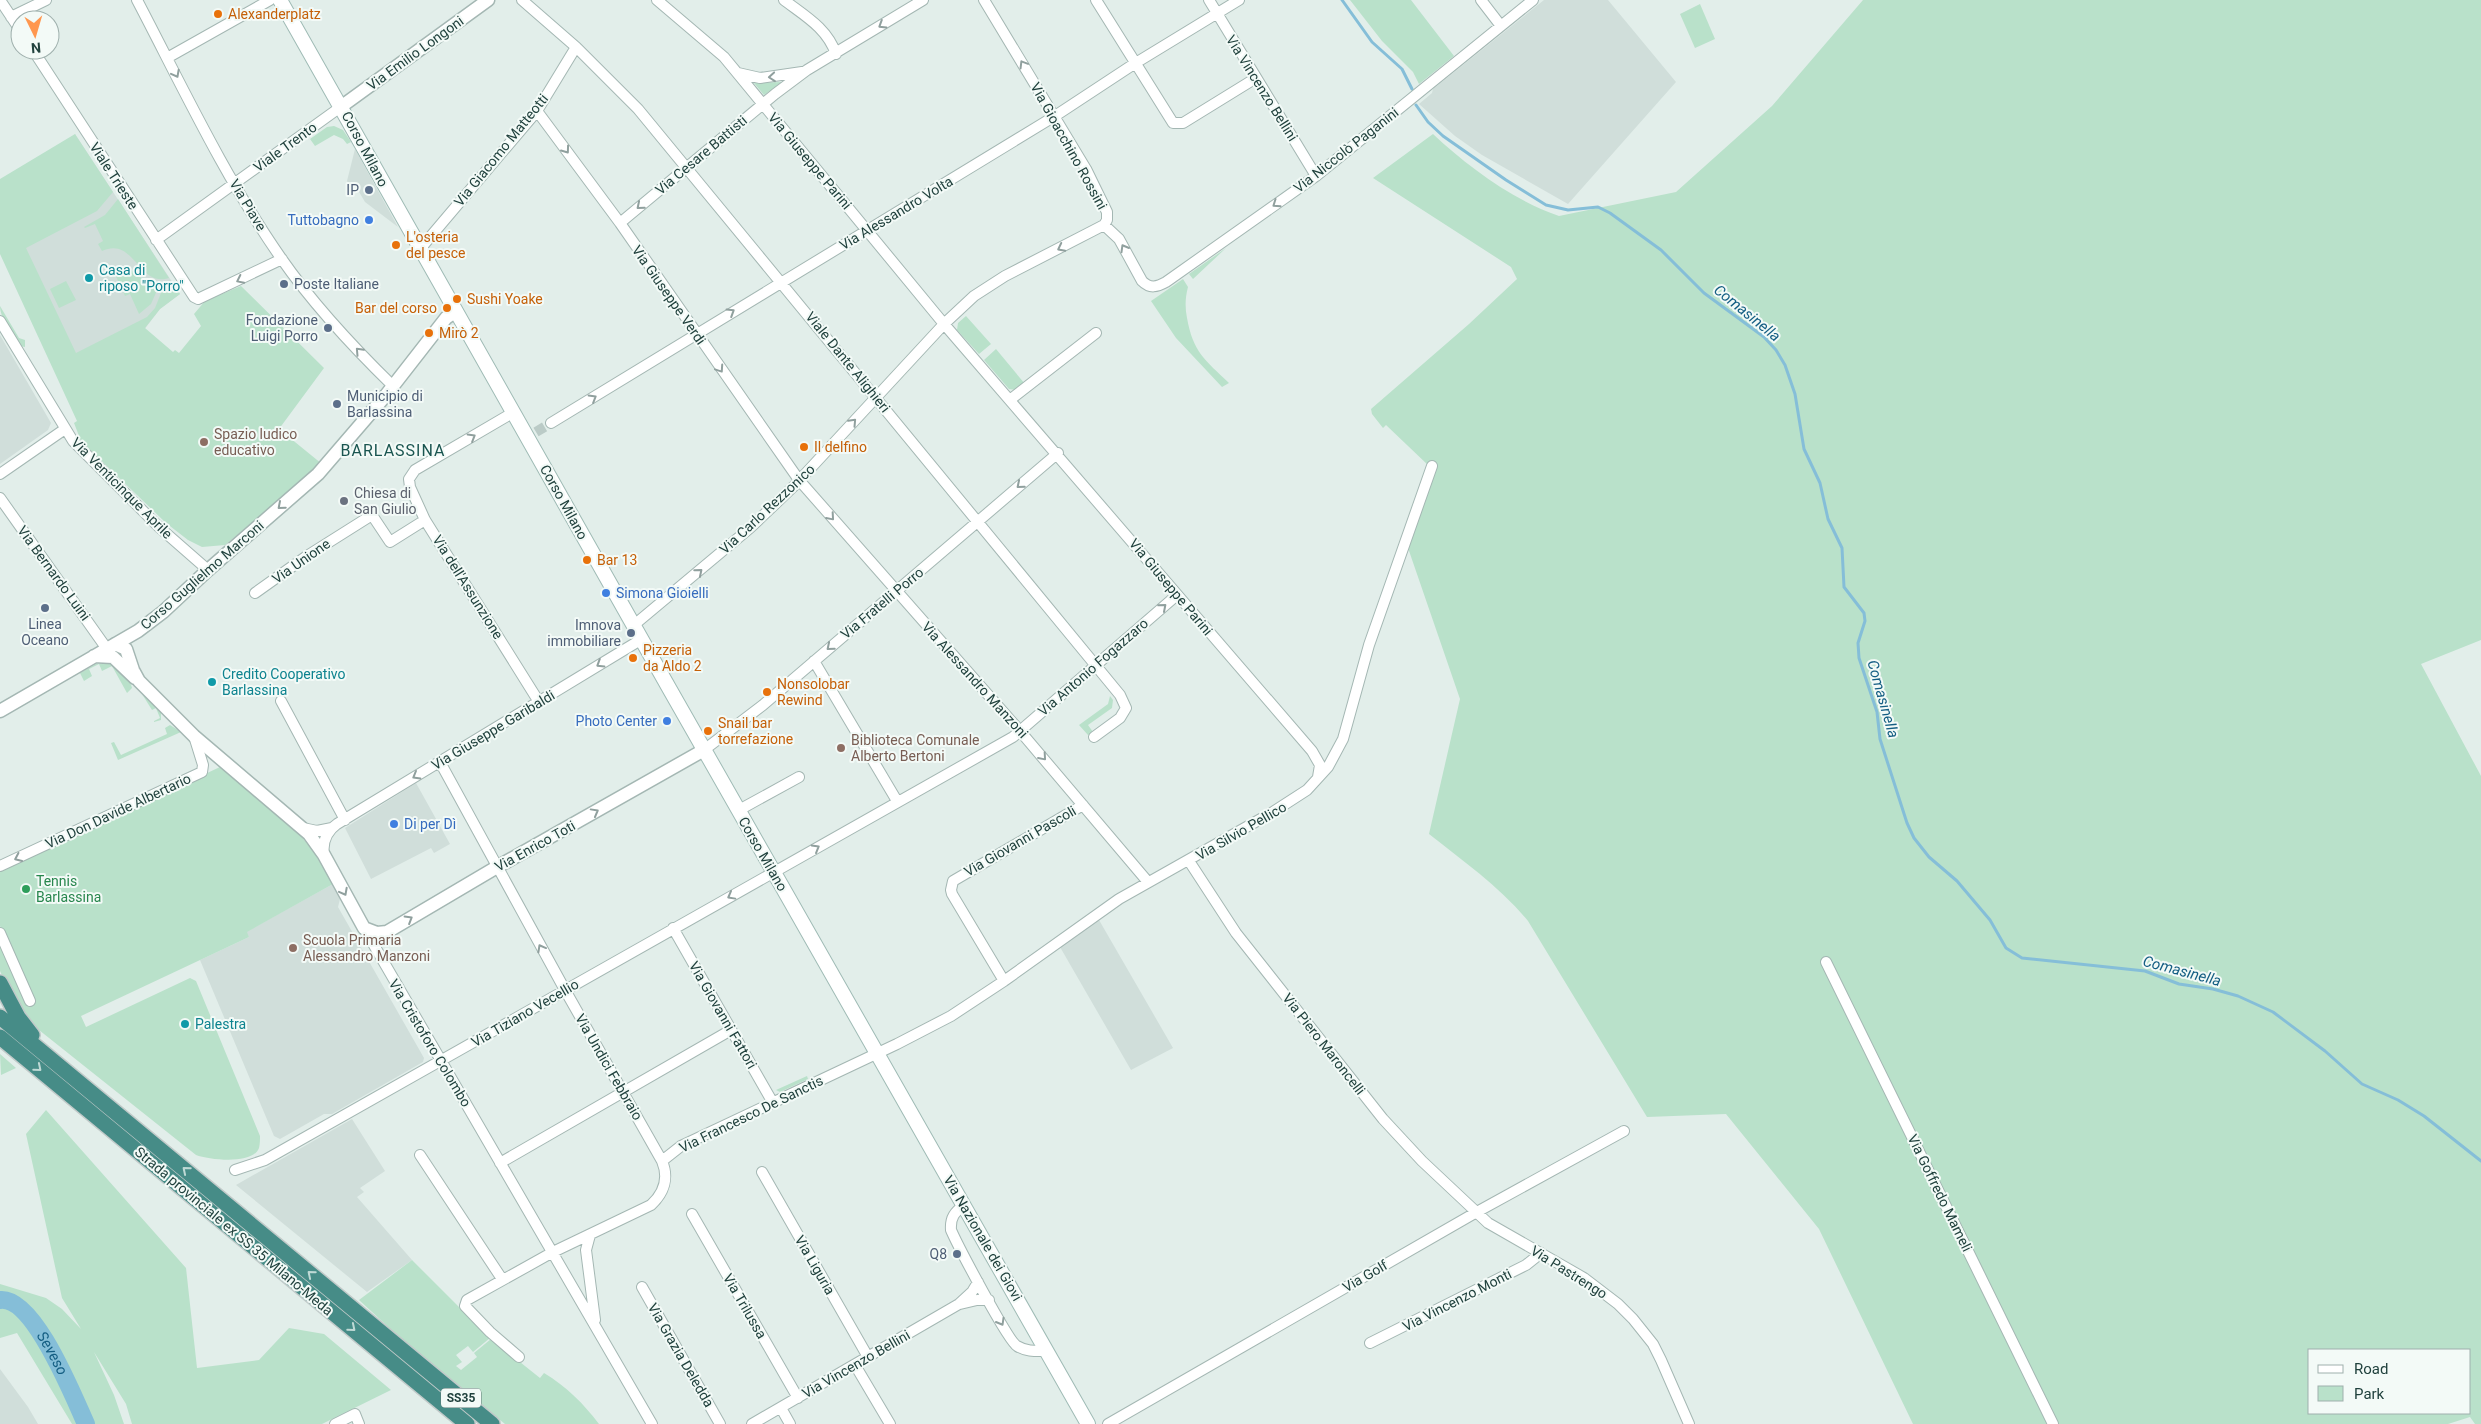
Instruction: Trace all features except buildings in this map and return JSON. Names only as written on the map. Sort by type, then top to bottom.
[{"type":"highway","points":[[0,983],[18,1017],[57,1064]]},
{"type":"highway","name":"Strada provinciale ex SS 35 Milano-Meda","points":[[0,1017],[492,1424]]},
{"type":"highway","name":"Strada provinciale ex SS 35 Milano-Meda","points":[[0,1039],[467,1424]]},
{"type":"main road","points":[[280,0],[342,106]]},
{"type":"main road","name":"Corso Milano","points":[[342,106],[420,249],[514,412],[532,434],[634,625],[877,1054]]},
{"type":"main road","name":"Via Nazionale dei Giovi","points":[[877,1054],[1088,1424]]},
{"type":"street","points":[[0,0],[10,15]]},
{"type":"street","points":[[25,10],[46,0]]},
{"type":"street","name":"Via Piave","points":[[137,0],[235,183],[282,259],[390,391]]},
{"type":"street","points":[[167,58],[270,0]]},
{"type":"street","name":"Via Emilio Longoni","points":[[342,106],[488,0]]},
{"type":"street","name":"Viale Dante Alighieri","points":[[522,0],[576,47],[638,109],[877,397],[1120,695],[1126,708],[1120,718],[1094,738]]},
{"type":"street","name":"Via Giuseppe Parini","points":[[657,0],[717,50],[737,72],[944,324],[1058,454],[1317,759],[1320,772],[1318,779]]},
{"type":"street","points":[[784,0],[822,29],[832,42],[836,54]]},
{"type":"street","name":"Via Cesare Battisti","points":[[620,223],[762,103],[807,70],[924,0]]},
{"type":"street","name":"Via Gioacchino Rossini","points":[[984,0],[1086,169],[1107,212],[1107,220],[1104,225],[1119,239],[1142,281],[1151,287]]},
{"type":"street","points":[[1096,0],[1168,119],[1175,124],[1183,122],[1256,78]]},
{"type":"street","name":"Via Vincenzo Bellini","points":[[1208,0],[1316,176]]},
{"type":"street","name":"Via Alessandro Volta","points":[[551,423],[781,281],[1055,116],[1134,64],[1239,0]]},
{"type":"street","points":[[1481,0],[1501,26]]},
{"type":"street","name":"Via Niccolò Paganini","points":[[1151,287],[1166,282],[1316,176],[1533,0]]},
{"type":"street","name":"Via Giacomo Matteotti","points":[[420,249],[537,111],[576,47]]},
{"type":"street","name":"Viale Trieste","points":[[39,60],[190,294],[198,299],[282,259]]},
{"type":"street","name":"Via Cesare Battisti","points":[[737,72],[760,78],[807,70]]},
{"type":"street","name":"Viale Trento","points":[[156,240],[342,106]]},
{"type":"street","name":"Via Giuseppe Verdi","points":[[537,111],[620,223],[799,480]]},
{"type":"street","name":"Via Carlo Rezzonico","points":[[634,625],[750,528],[799,480],[944,324],[983,289],[1104,225]]},
{"type":"street","name":"Corso Guglielmo Marconi","points":[[0,711],[115,645],[163,612],[318,474],[390,391],[446,318],[456,311]]},
{"type":"street","name":"Via Venticinque Aprile","points":[[0,321],[65,429],[84,453],[136,506],[208,570]]},
{"type":"street","points":[[1011,400],[1096,333]]},
{"type":"street","name":"Via dell'Assunzione","points":[[514,412],[415,470],[410,479],[410,487],[425,520],[539,702]]},
{"type":"street","points":[[0,474],[65,429]]},
{"type":"street","name":"Via Fratelli Porro","points":[[704,750],[735,728],[1058,454]]},
{"type":"street","name":"Via Silvio Pellico","points":[[877,1054],[951,1016],[1004,981],[1087,921],[1148,882],[1189,861],[1295,798],[1318,779],[1335,756],[1343,739],[1369,645],[1432,466]]},
{"type":"street","name":"Via Alessandro Manzoni","points":[[799,480],[1020,731],[1148,882]]},
{"type":"street","name":"Via Bernardo Luini","points":[[0,498],[115,645]]},
{"type":"street","name":"Via Unione","points":[[255,593],[372,515],[390,542],[425,520]]},
{"type":"street","name":"Via Antonio Fogazzaro","points":[[774,872],[1020,731],[1177,595]]},
{"type":"street","points":[[94,656],[107,655],[125,661],[138,631]]},
{"type":"street","name":"Via Giuseppe Garibaldi","points":[[303,828],[317,831],[332,828],[642,639]]},
{"type":"street","name":"Via Cristoforo Colombo","points":[[115,645],[126,649],[125,661],[139,681],[194,736],[303,828],[324,855],[441,1062],[652,1424]]},
{"type":"street","points":[[814,661],[897,802]]},
{"type":"street","points":[[281,701],[345,820]]},
{"type":"street","name":"Via Don Davide Albertario","points":[[0,866],[202,772],[203,765],[194,736]]},
{"type":"street","name":"Via Enrico Toti","points":[[364,928],[376,933],[386,932],[704,750]]},
{"type":"street","name":"Via Undici Febbraio","points":[[440,762],[565,990],[662,1161]]},
{"type":"street","points":[[739,810],[799,777]]},
{"type":"street","name":"Via Giovanni Pascoli","points":[[1004,981],[952,894],[951,885],[956,877],[1084,805]]},
{"type":"street","points":[[324,855],[324,841],[332,828]]},
{"type":"street","name":"Via Piero Maroncelli","points":[[1189,861],[1236,933],[1383,1119],[1444,1184],[1476,1213]]},
{"type":"street","name":"Via Tiziano Vecellio","points":[[235,1170],[256,1164],[441,1062],[774,872]]},
{"type":"street","name":"Via Giovanni Fattori","points":[[673,928],[773,1103]]},
{"type":"street","points":[[0,933],[30,1001]]},
{"type":"street","name":"Via Goffredo Mameli","points":[[1826,962],[2053,1424]]},
{"type":"street","points":[[500,1163],[731,1030]]},
{"type":"street","name":"Via Francesco De Sanctis","points":[[662,1161],[681,1146],[877,1054]]},
{"type":"street","name":"Via Golf","points":[[1108,1424],[1476,1213],[1624,1131]]},
{"type":"street","points":[[420,1155],[502,1279]]},
{"type":"street","points":[[519,1357],[490,1332],[465,1306],[467,1300],[553,1252],[639,1212],[659,1198],[666,1177],[662,1161]]},
{"type":"street","name":"Via Liguria","points":[[762,1172],[868,1358]]},
{"type":"street","points":[[964,1205],[954,1213],[950,1222],[950,1230],[978,1282],[1016,1346],[1032,1352],[1047,1351]]},
{"type":"street","name":"Via Pastrengo","points":[[1476,1213],[1498,1230],[1541,1253],[1602,1291],[1618,1304],[1644,1331],[1662,1360],[1689,1424]]},
{"type":"street","name":"Via Trilussa","points":[[692,1214],[798,1398]]},
{"type":"street","points":[[590,1235],[586,1250],[596,1326]]},
{"type":"street","name":"Via Vincenzo Monti","points":[[1370,1343],[1526,1265],[1541,1253]]},
{"type":"street","name":"Via Vincenzo Bellini","points":[[752,1424],[959,1304],[972,1292],[978,1282]]},
{"type":"street","name":"Via Grazia Deledda","points":[[642,1287],[720,1424]]},
{"type":"street","name":"Via Vincenzo Bellini","points":[[959,1304],[977,1300],[989,1300]]},
{"type":"street","points":[[855,1365],[890,1424]]},
{"type":"street","points":[[781,1408],[790,1424]]},
{"type":"street","points":[[335,1424],[357,1419]]},
{"type":"shaded area","points":[[1544,0],[1608,0],[1676,82],[1568,204],[1482,155],[1455,136],[1419,104],[1432,93],[1433,89]]},
{"type":"shaded area","points":[[75,134],[180,294],[160,309],[130,348],[74,363],[16,235]]},
{"type":"shaded area","points":[[355,149],[398,227],[365,202],[355,185],[350,187],[347,181]]},
{"type":"shaded area","points":[[0,335],[51,423],[48,430],[0,464]]},
{"type":"shaded area","points":[[416,783],[450,844],[434,853],[431,848],[371,879],[345,828]]},
{"type":"shaded area","points":[[333,884],[340,899],[338,907],[424,1058],[423,1062],[332,1114],[324,1114],[280,1139],[274,1136],[200,960],[249,937],[246,932]]},
{"type":"shaded area","points":[[1099,920],[1173,1048],[1131,1070],[1060,947]]},
{"type":"shaded area","points":[[352,1119],[385,1171],[360,1188],[364,1192],[357,1197],[412,1260],[367,1292],[236,1185]]},
{"type":"shaded area","points":[[0,1369],[28,1407],[38,1424],[0,1424]]},
{"type":"green space","points":[[1350,0],[1411,0],[1454,56],[1419,84],[1413,72],[1382,41]]},
{"type":"green space","points":[[1863,0],[2481,0],[2481,640],[2421,664],[2481,776],[2481,1424],[2475,1424],[2470,1417],[2448,1424],[1913,1424],[1819,1229],[1726,1114],[1647,1117],[1528,921],[1506,897],[1429,834],[1460,699],[1407,545],[1429,466],[1386,425],[1383,428],[1372,414],[1371,409],[1469,324],[1517,279],[1511,267],[1373,178],[1433,134],[1476,170],[1508,192],[1559,216],[1676,192],[1772,106]]},
{"type":"green space","points":[[1700,4],[1715,39],[1695,48],[1680,14]]},
{"type":"green space","points":[[782,82],[764,95],[754,83]]},
{"type":"green space","points":[[334,126],[343,130],[351,142],[347,144],[343,139],[334,135],[315,146],[310,139],[327,127]]},
{"type":"green space","points":[[75,134],[113,192],[97,211],[26,248],[76,353],[147,317],[155,308],[163,288],[174,285],[180,294],[160,309],[145,328],[173,352],[175,350],[179,353],[201,326],[194,314],[205,301],[241,286],[324,368],[279,429],[322,464],[225,545],[202,547],[188,540],[166,523],[81,441],[74,423],[77,421],[0,254],[0,179]]},
{"type":"green space","points":[[118,199],[169,278],[159,279],[150,276],[122,250],[113,248],[102,251],[98,244],[103,241],[95,224],[84,227],[105,215]]},
{"type":"green space","points":[[1226,248],[1193,279],[1189,274]]},
{"type":"green space","points":[[119,266],[130,269],[158,288],[151,304],[139,314],[130,294],[125,296],[112,268]]},
{"type":"green space","points":[[1183,279],[1188,287],[1186,310],[1193,339],[1201,355],[1229,383],[1222,387],[1176,338],[1151,301]]},
{"type":"green space","points":[[66,281],[76,300],[59,308],[50,289]]},
{"type":"green space","points":[[0,306],[19,338],[25,340],[25,347],[20,346],[7,327]]},
{"type":"green space","points":[[966,316],[991,344],[979,354],[957,330],[958,323]]},
{"type":"green space","points":[[996,349],[1025,384],[1016,390],[1009,389],[984,360]]},
{"type":"green space","points":[[109,663],[120,670],[129,681],[132,688],[127,693],[112,666],[102,671],[99,664],[89,669],[92,676],[84,681],[80,673],[96,664]]},
{"type":"green space","points":[[142,694],[161,712],[161,720],[154,722],[160,718],[156,708],[152,710]]},
{"type":"green space","points":[[1110,696],[1113,700],[1112,708],[1088,725],[1093,732],[1088,735],[1079,725],[1108,704]]},
{"type":"green space","points":[[170,725],[181,732],[118,760],[111,743],[114,742],[121,755],[167,734],[165,728]]},
{"type":"green space","points":[[220,767],[292,825],[314,852],[333,884],[247,932],[249,937],[81,1016],[86,1027],[190,978],[196,981],[260,1136],[259,1148],[255,1153],[249,1157],[230,1160],[196,1155],[39,1030],[28,1019],[11,995],[0,971],[0,942],[34,1002],[0,926],[0,870]]},
{"type":"green space","points":[[0,1054],[16,1068],[1,1075]]},
{"type":"green space","points":[[807,1076],[808,1079],[780,1092],[776,1090]]},
{"type":"green space","points":[[46,1110],[186,1268],[197,1368],[259,1360],[289,1328],[324,1334],[391,1390],[322,1424],[132,1424],[126,1404],[94,1352],[114,1395],[124,1424],[72,1424],[17,1333],[0,1338],[0,1284],[46,1298],[62,1309],[81,1329],[62,1298],[26,1134]]},
{"type":"green space","points":[[412,1260],[490,1338],[473,1352],[468,1346],[456,1355],[462,1362],[456,1366],[461,1370],[477,1357],[474,1353],[491,1339],[540,1378],[544,1373],[560,1384],[581,1402],[599,1424],[505,1424],[396,1334],[359,1300]]},
{"type":"waterway","name":"Comasinella","points":[[1342,0],[1372,42],[1402,69],[1412,89]]},
{"type":"waterway","name":"Comasinella","points":[[1416,105],[1428,122],[1443,136],[1546,205],[1568,210],[1598,207],[1610,213],[1661,250],[1704,293],[1764,337],[1776,350],[1785,365],[1795,394],[1804,449],[1820,483],[1828,519],[1842,548],[1844,587],[1864,613],[1865,621],[1858,643],[1859,658],[1877,712],[1880,739],[1907,823],[1914,838],[1929,857],[1957,881],[1990,920],[2006,948],[2022,958],[2145,971],[2179,984],[2213,989],[2238,996],[2273,1012],[2325,1051],[2362,1084],[2398,1100],[2424,1116],[2481,1161]]},
{"type":"waterway","name":"Seveso","points":[[0,1300],[13,1303],[26,1314],[39,1331],[62,1372],[86,1424]]},
{"type":"tunnel","points":[[536,432],[551,423]]},
{"type":"place","name":"Alexanderplatz","points":[[218,14]]},
{"type":"place","name":"IP","points":[[369,190]]},
{"type":"place","name":"Tuttobagno","points":[[369,220]]},
{"type":"place","name":"L'osteria del pesce","points":[[396,245]]},
{"type":"place","name":"Casa di riposo \"Porro\"","points":[[89,278]]},
{"type":"place","name":"Poste Italiane","points":[[284,284]]},
{"type":"place","name":"Sushi Yoake","points":[[457,299]]},
{"type":"place","name":"Bar del corso","points":[[447,308]]},
{"type":"place","name":"Fondazione Luigi Porro","points":[[328,328]]},
{"type":"place","name":"Mirò 2","points":[[429,333]]},
{"type":"place","name":"Municipio di Barlassina","points":[[337,404]]},
{"type":"place","name":"Spazio ludico educativo","points":[[204,442]]},
{"type":"place","name":"Il delfino","points":[[804,447]]},
{"type":"place","name":"Chiesa di San Giulio","points":[[344,501]]},
{"type":"place","name":"Bar 13","points":[[587,560]]},
{"type":"place","name":"Simona Gioielli","points":[[606,593]]},
{"type":"place","name":"Linea Oceano","points":[[45,608]]},
{"type":"place","name":"Imnova immobiliare","points":[[631,633]]},
{"type":"place","name":"Pizzeria da Aldo 2","points":[[633,658]]},
{"type":"place","name":"Credito Cooperativo Barlassina","points":[[212,682]]},
{"type":"place","name":"Nonsolobar Rewind","points":[[767,692]]},
{"type":"place","name":"Photo Center","points":[[667,721]]},
{"type":"place","name":"Snail bar torrefazione","points":[[708,731]]},
{"type":"place","name":"Biblioteca Comunale Alberto Bertoni","points":[[841,748]]},
{"type":"place","name":"Di per Dì","points":[[394,824]]},
{"type":"place","name":"Tennis Barlassina","points":[[26,889]]},
{"type":"place","name":"Scuola Primaria Alessandro Manzoni","points":[[293,948]]},
{"type":"place","name":"Palestra","points":[[185,1024]]},
{"type":"place","name":"Q8","points":[[957,1254]]},
{"type":"district","name":"BARLASSINA","points":[[393,450]]}]
